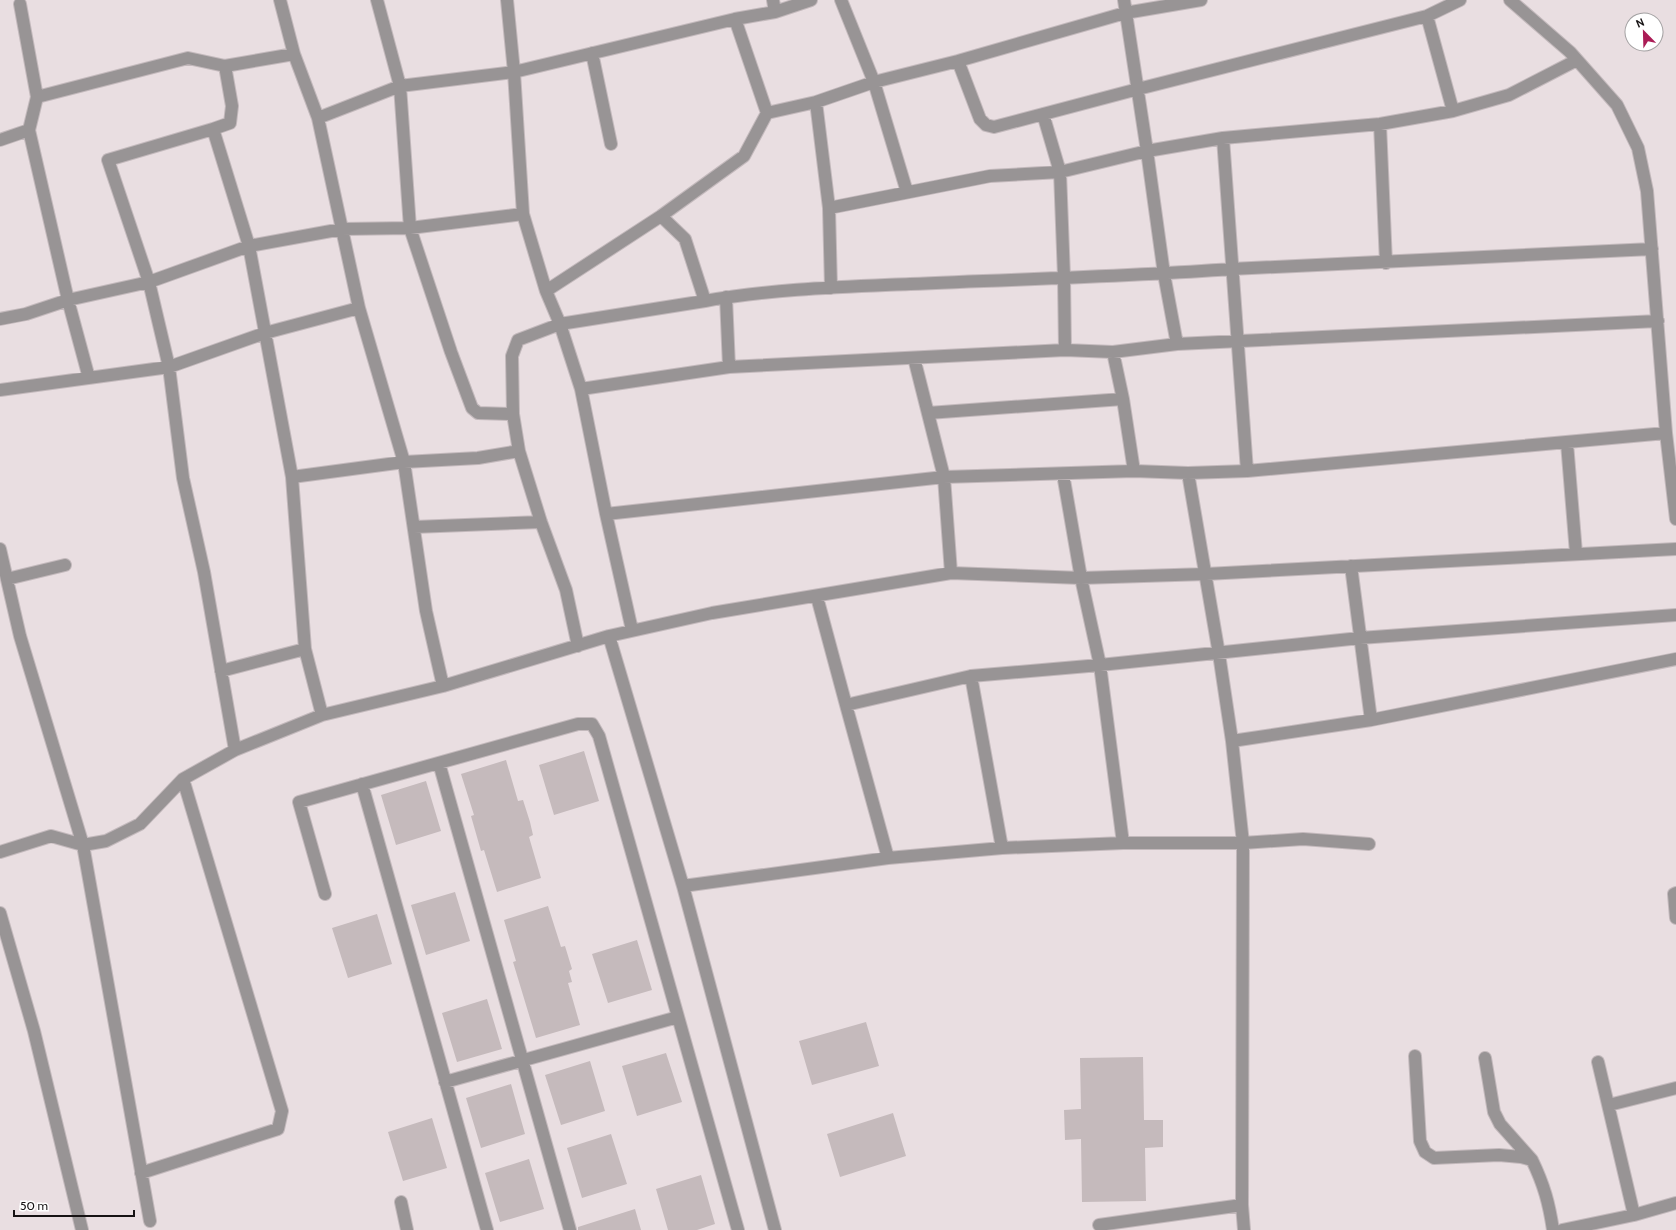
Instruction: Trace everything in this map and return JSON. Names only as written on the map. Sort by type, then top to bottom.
[{"type":"street","points":[[280,0],[294,54],[318,118],[358,308],[404,462],[426,611],[443,686]]},
{"type":"street","points":[[377,0],[400,86],[410,228],[451,352],[472,408],[478,413],[513,414]]},
{"type":"street","points":[[507,0],[514,72],[523,214],[546,291],[560,324],[581,389],[606,514],[632,630]]},
{"type":"street","points":[[318,118],[400,86],[514,72],[735,19],[774,6],[811,0]]},
{"type":"street","points":[[841,0],[874,82],[907,192]]},
{"type":"street","points":[[1124,0],[1164,274],[1177,344]]},
{"type":"street","points":[[767,113],[816,102],[874,82],[958,61],[1125,13],[1201,0]]},
{"type":"street","points":[[958,61],[980,119],[986,125],[994,127],[1427,16],[1460,0]]},
{"type":"street","points":[[1510,0],[1570,52],[1617,105],[1638,148],[1647,191],[1666,433],[1673,468],[1676,519]]},
{"type":"street","points":[[20,4],[37,97],[29,130],[68,300],[89,378]]},
{"type":"street","points":[[1427,16],[1453,111]]},
{"type":"street","points":[[546,291],[661,216],[744,156],[767,113],[735,19]]},
{"type":"street","points":[[592,53],[611,144]]},
{"type":"street","points":[[37,97],[188,58],[225,66],[294,54]]},
{"type":"street","points":[[829,208],[990,176],[1060,172],[1147,151],[1223,138],[1380,124],[1453,111],[1509,95],[1577,60]]},
{"type":"street","points":[[225,66],[232,106],[230,123],[108,160],[149,282],[169,367],[183,478],[204,572],[235,750]]},
{"type":"street","points":[[816,102],[829,208],[831,288]]},
{"type":"street","points":[[1043,114],[1060,172],[1065,350]]},
{"type":"street","points":[[1380,124],[1386,263]]},
{"type":"street","points":[[213,129],[249,246],[292,477],[305,649],[322,715]]},
{"type":"street","points":[[0,140],[29,130]]},
{"type":"street","points":[[1223,138],[1236,342],[1247,471]]},
{"type":"street","points":[[0,319],[26,314],[68,300],[149,282],[249,246],[342,229],[410,228],[523,214]]},
{"type":"street","points":[[661,216],[684,239],[705,301]]},
{"type":"street","points":[[578,646],[566,590],[541,522],[519,450],[513,414],[512,356],[518,340],[560,324],[726,297],[831,288],[1064,277],[1164,274],[1231,269],[1652,250]]},
{"type":"street","points":[[726,297],[730,367]]},
{"type":"street","points":[[0,390],[169,367],[265,333],[358,308]]},
{"type":"street","points":[[581,389],[730,367],[1065,350],[1113,352],[1177,344],[1658,321]]},
{"type":"street","points":[[1113,352],[1123,399],[1134,471]]},
{"type":"street","points":[[914,358],[944,477],[951,573]]},
{"type":"street","points":[[928,413],[1123,399]]},
{"type":"street","points":[[606,514],[944,477],[1134,471],[1188,473],[1247,471],[1666,433]]},
{"type":"street","points":[[1567,443],[1576,553]]},
{"type":"street","points":[[292,477],[404,462],[478,458],[519,450]]},
{"type":"street","points":[[1188,473],[1206,574],[1232,741],[1243,843],[1242,1206],[1244,1230]]},
{"type":"street","points":[[1064,474],[1081,578],[1100,665],[1123,843]]},
{"type":"street","points":[[414,527],[541,522]]},
{"type":"street","points":[[0,549],[20,636],[83,845],[150,1221]]},
{"type":"street","points":[[0,852],[50,836],[83,845],[106,841],[140,824],[183,778],[235,750],[322,715],[443,686],[609,636],[712,613],[817,597],[951,573],[1081,578],[1206,574],[1576,553],[1676,549]]},
{"type":"street","points":[[7,579],[65,565]]},
{"type":"street","points":[[1351,566],[1371,720]]},
{"type":"street","points":[[817,597],[888,858]]},
{"type":"street","points":[[846,705],[971,676],[1219,654],[1360,638],[1676,614]]},
{"type":"street","points":[[609,636],[683,886],[775,1230]]},
{"type":"street","points":[[221,671],[305,649]]},
{"type":"street","points":[[1232,741],[1371,720],[1676,659]]},
{"type":"street","points":[[971,676],[1002,848]]},
{"type":"street","points":[[324,894],[299,802],[578,724],[592,724],[599,736],[738,1230]]},
{"type":"street","points":[[439,763],[570,1230]]},
{"type":"street","points":[[141,1173],[278,1129],[282,1111],[183,778]]},
{"type":"street","points":[[362,784],[487,1230]]},
{"type":"street","points":[[683,886],[888,858],[1002,848],[1123,843],[1243,843],[1304,839],[1369,844]]},
{"type":"street","points":[[1676,893],[1674,894],[1676,918]]},
{"type":"street","points":[[0,913],[34,1031],[82,1230]]},
{"type":"street","points":[[445,1082],[678,1017]]},
{"type":"street","points":[[1415,1056],[1420,1141],[1425,1152],[1434,1158],[1499,1155],[1521,1157],[1532,1160]]},
{"type":"street","points":[[1485,1058],[1494,1112],[1500,1124],[1532,1160],[1541,1180],[1548,1202],[1553,1230]]},
{"type":"street","points":[[1598,1062],[1634,1215]]},
{"type":"street","points":[[1609,1106],[1676,1088]]},
{"type":"street","points":[[401,1202],[407,1230]]},
{"type":"street","points":[[1562,1230],[1634,1215],[1676,1203]]},
{"type":"street","points":[[1099,1225],[1242,1206]]},
{"type":"building","points":[[584,751],[599,801],[554,815],[539,765]]},
{"type":"building","points":[[506,760],[518,801],[523,800],[530,822],[533,835],[529,837],[541,878],[497,892],[484,850],[481,851],[471,816],[474,815],[461,774]]},
{"type":"building","points":[[426,781],[441,831],[396,845],[381,795]]},
{"type":"building","points":[[455,892],[470,941],[426,955],[411,905]]},
{"type":"building","points":[[548,906],[561,947],[565,946],[572,969],[569,971],[572,982],[568,983],[580,1025],[536,1038],[513,962],[516,961],[504,920]]},
{"type":"building","points":[[377,914],[392,964],[348,978],[332,928]]},
{"type":"building","points":[[637,940],[652,990],[608,1003],[592,954]]},
{"type":"building","points":[[487,999],[502,1049],[457,1062],[442,1013]]},
{"type":"building","points":[[866,1022],[879,1066],[812,1085],[799,1041]]},
{"type":"building","points":[[666,1053],[682,1102],[637,1116],[622,1066]]},
{"type":"building","points":[[1143,1057],[1144,1120],[1163,1120],[1163,1147],[1145,1148],[1146,1201],[1082,1202],[1081,1139],[1065,1140],[1064,1110],[1081,1109],[1080,1058]]},
{"type":"building","points":[[590,1061],[605,1111],[561,1125],[545,1075]]},
{"type":"building","points":[[511,1084],[525,1134],[481,1148],[466,1098]]},
{"type":"building","points":[[893,1113],[906,1156],[840,1177],[827,1134]]},
{"type":"building","points":[[432,1118],[447,1168],[403,1181],[388,1132]]},
{"type":"building","points":[[611,1134],[627,1184],[582,1198],[567,1148]]},
{"type":"building","points":[[529,1159],[544,1209],[500,1222],[485,1173]]},
{"type":"building","points":[[701,1175],[715,1224],[697,1230],[668,1230],[656,1189]]},
{"type":"building","points":[[635,1209],[641,1230],[578,1230],[578,1227]]}]
